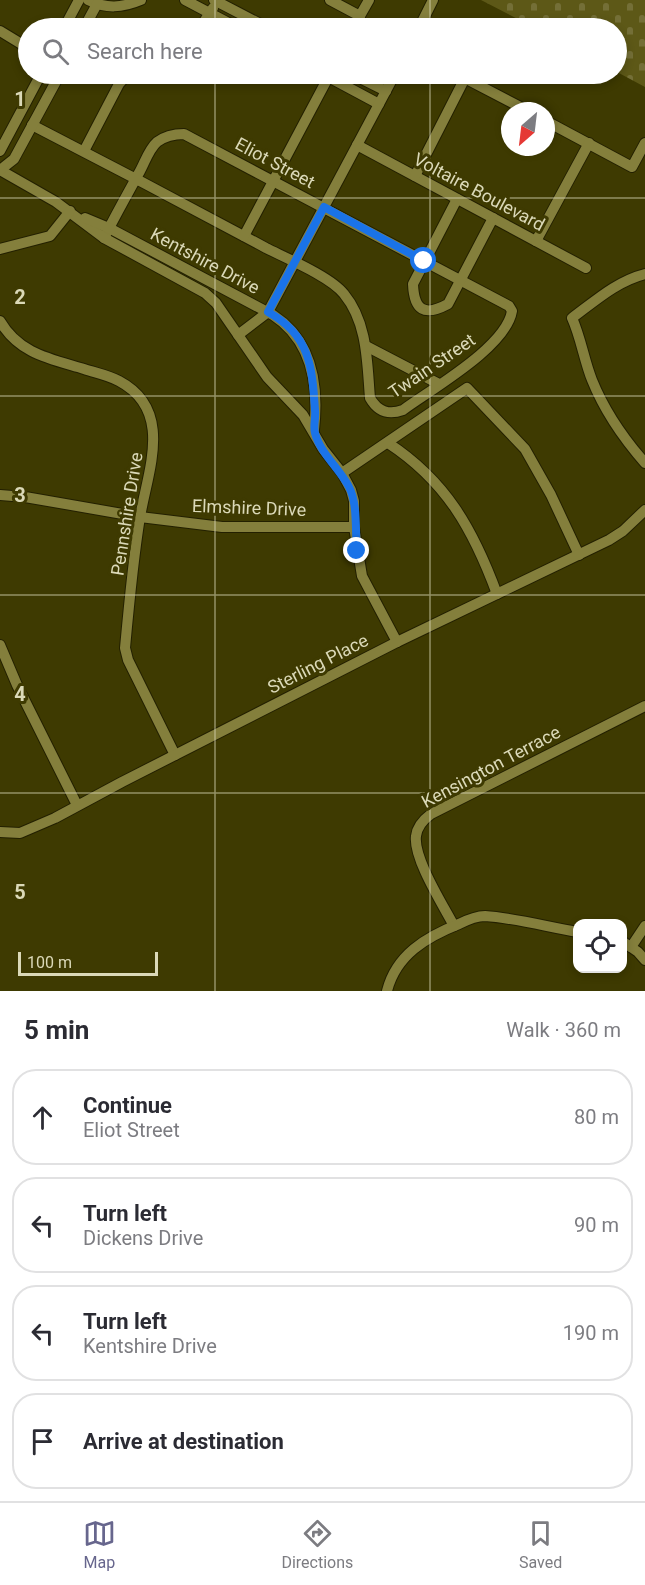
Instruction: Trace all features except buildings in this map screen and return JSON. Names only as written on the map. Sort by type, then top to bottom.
[{"type":"street","points":[[69,18],[79,0]]},
{"type":"street","points":[[87,18],[92,2],[120,7],[141,0]]},
{"type":"street","points":[[185,0],[219,18]]},
{"type":"street","points":[[207,18],[216,0],[249,18]]},
{"type":"street","points":[[330,0],[360,16],[369,0]]},
{"type":"street","points":[[425,18],[433,0]]},
{"type":"street","points":[[0,31],[18,42]]},
{"type":"street","points":[[0,151],[36,84]]},
{"type":"street","points":[[0,170],[14,159],[54,84]]},
{"type":"street","points":[[84,151],[119,84]]},
{"type":"street","points":[[244,236],[322,84]]},
{"type":"street","points":[[344,84],[379,104]]},
{"type":"street","points":[[372,84],[386,91]]},
{"type":"street","points":[[238,335],[268,312],[390,84]]},
{"type":"street","points":[[414,176],[457,84]]},
{"type":"street","points":[[476,84],[511,102]]},
{"type":"street","name":"Twain Street","points":[[32,124],[294,262],[344,292],[359,322],[366,346],[370,398],[374,405],[385,413],[403,410],[493,344],[510,320],[512,311],[504,304]]},
{"type":"street","points":[[555,126],[632,167],[645,143]]},
{"type":"street","name":"Eliot Street","points":[[107,233],[152,148],[170,136],[184,134],[504,304]]},
{"type":"street","points":[[536,241],[589,143]]},
{"type":"street","name":"Voltaire Boulevard","points":[[357,145],[586,268]]},
{"type":"street","name":"Kentshire Drive","points":[[0,170],[205,293],[222,310],[267,377],[303,415],[314,430],[320,444],[342,473],[354,501],[354,527],[362,576],[397,642]]},
{"type":"street","points":[[457,199],[413,284],[414,299],[418,306],[426,311],[436,310],[448,304],[493,218]]},
{"type":"street","points":[[0,249],[50,236],[70,211]]},
{"type":"street","name":"Kentshire Drive","points":[[107,233],[268,312],[294,333],[303,344],[313,372],[314,430]]},
{"type":"street","points":[[645,274],[615,286],[572,318],[591,379],[600,397],[645,463]]},
{"type":"street","name":"Pennshire Drive","points":[[0,321],[18,344],[45,357],[112,378],[130,388],[138,396],[149,416],[154,448],[140,516],[125,648],[128,660],[175,755]]},
{"type":"street","points":[[366,346],[439,384]]},
{"type":"street","points":[[342,473],[467,388],[525,449],[551,495],[579,555]]},
{"type":"street","points":[[388,442],[428,474],[461,514],[497,594]]},
{"type":"street","name":"Elmshire Drive","points":[[0,495],[222,527],[354,527]]},
{"type":"street","name":"Sterling Place","points":[[0,832],[20,833],[56,818],[77,805],[397,642],[579,555],[623,531],[645,510]]},
{"type":"street","points":[[0,645],[17,685],[77,805]]},
{"type":"street","name":"Kensington Terrace","points":[[454,926],[418,855],[416,838],[423,820],[645,706]]},
{"type":"street","points":[[387,991],[395,970],[405,956],[418,945],[475,917],[484,916],[573,931]]},
{"type":"street","points":[[645,926],[627,944],[645,960]]},
{"type":"green space","points":[[481,0],[645,0],[645,87],[627,77],[627,18],[516,18]]},
{"type":"route","points":[[357,551],[354,501],[351,490],[342,473],[316,438],[314,430],[313,372],[309,359],[303,344],[288,326],[268,312],[324,207],[424,261]]}]
